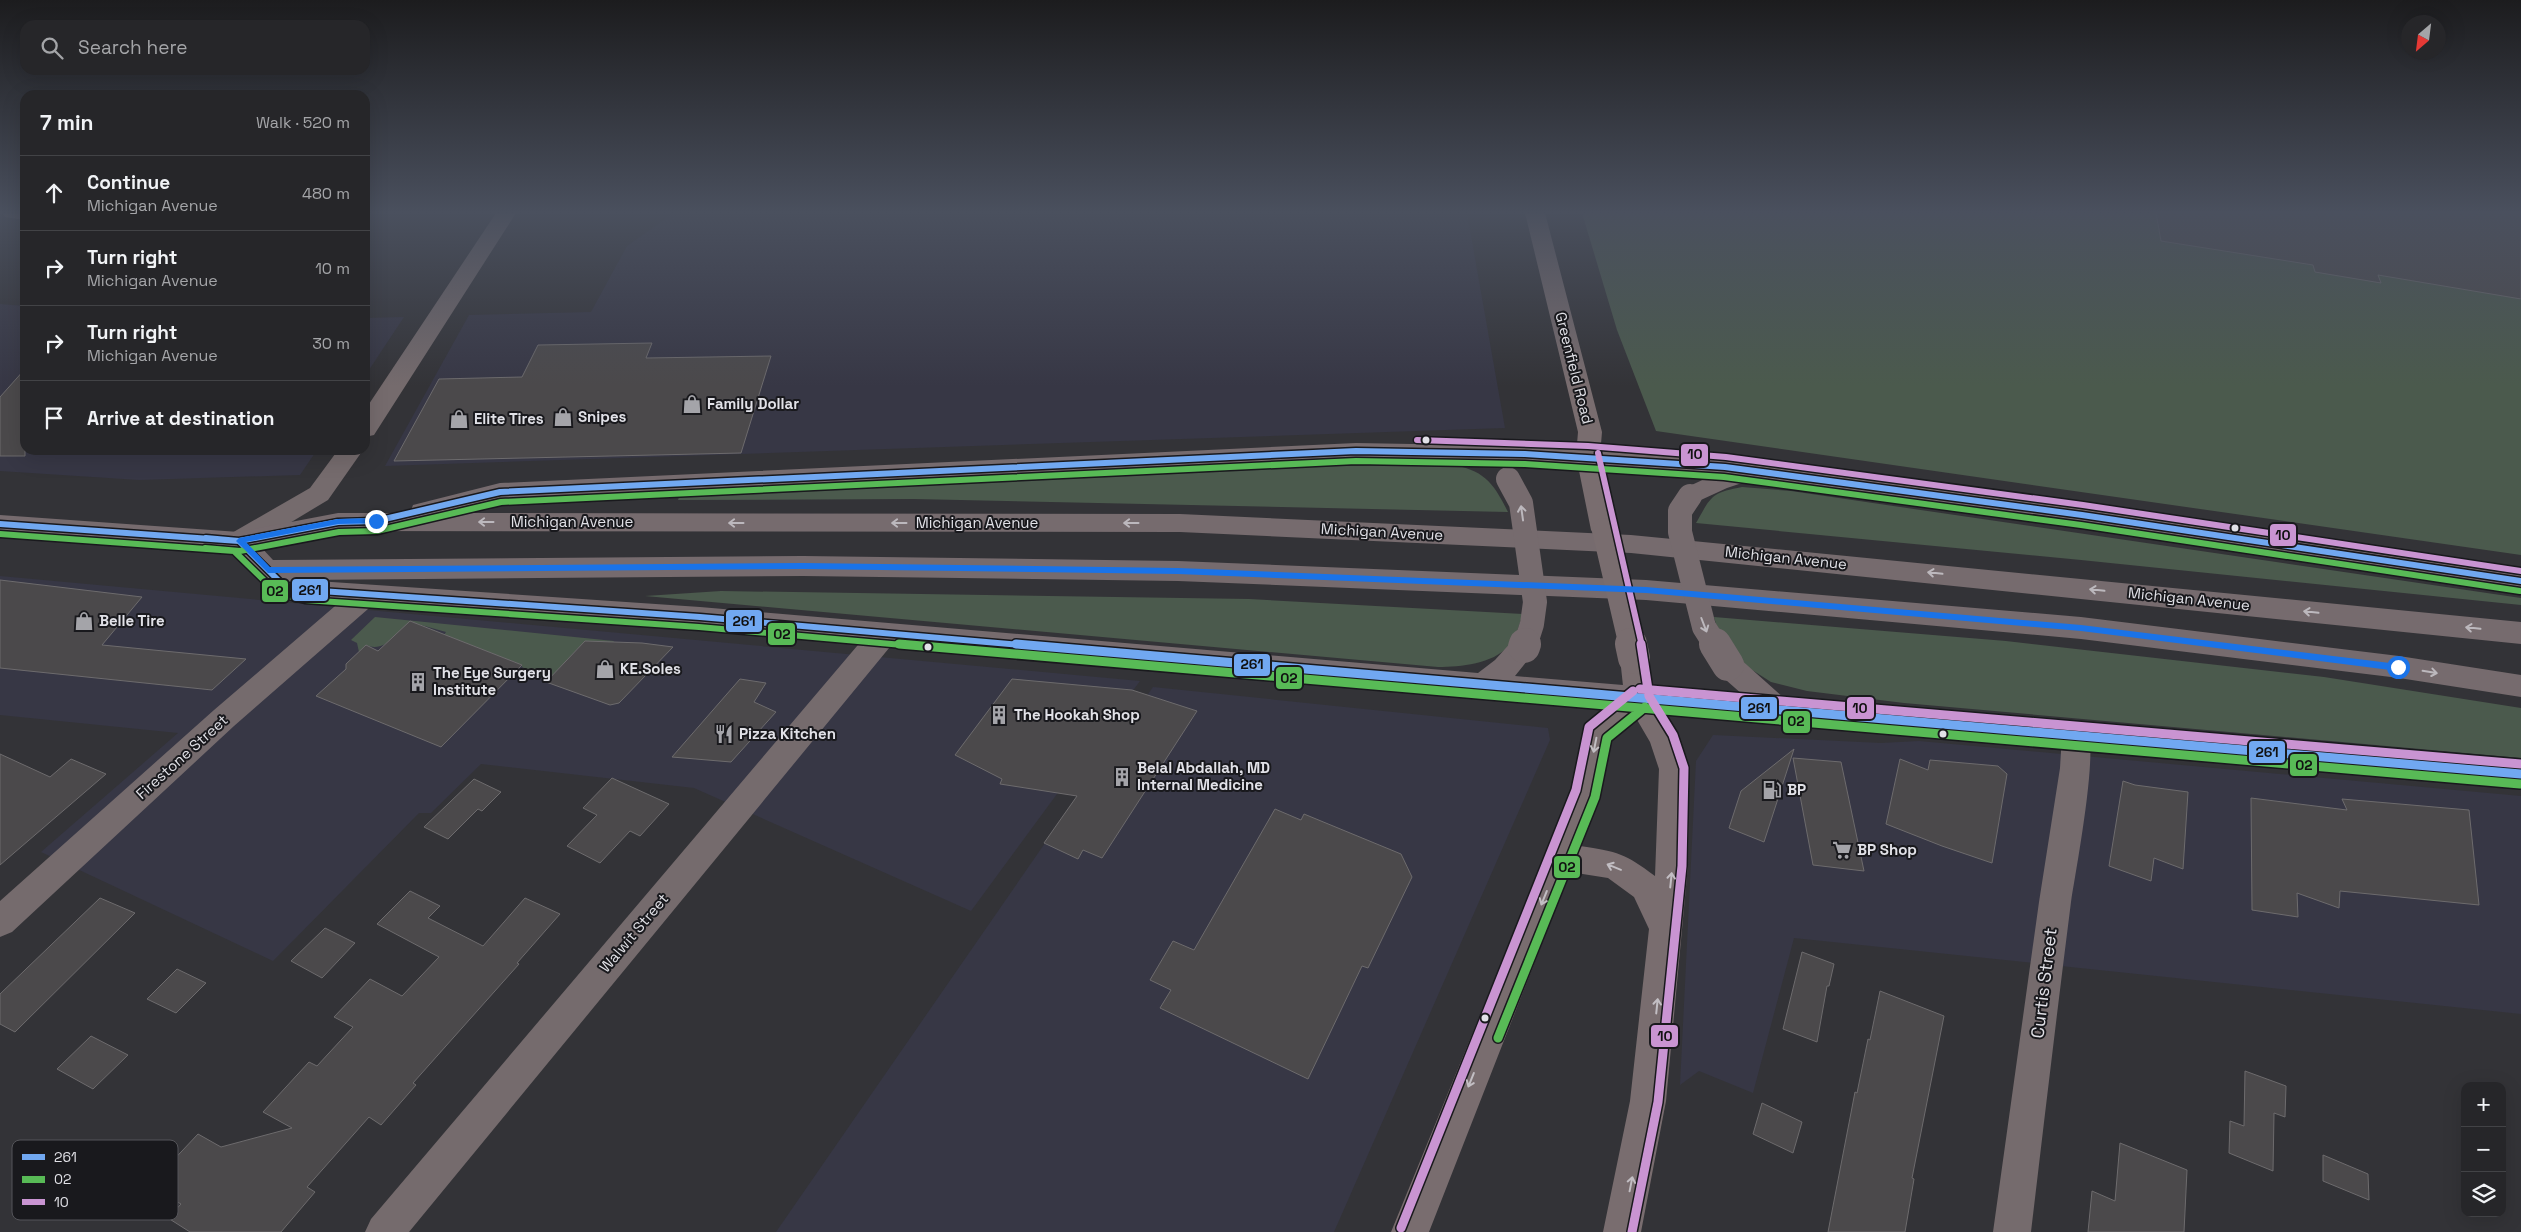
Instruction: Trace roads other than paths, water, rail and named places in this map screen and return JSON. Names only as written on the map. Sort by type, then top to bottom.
[{"type":"main road","name":"Greenfield Road","points":[[1550,270],[1590,432],[1588,456],[1634,658],[1640,699],[1664,738],[1674,769],[1672,865],[1648,1100],[1622,1232]]},
{"type":"main road","points":[[376,521],[500,492],[1346,451],[1482,452],[1588,456],[1752,470],[2082,515],[2521,581]]},
{"type":"main road","points":[[1482,452],[1508,479],[1521,503],[1535,602],[1532,624],[1524,646],[1505,668],[1483,685]]},
{"type":"main road","points":[[1752,470],[1718,482],[1690,496],[1680,511],[1680,532],[1704,627],[1728,665],[1778,710]]},
{"type":"main road","name":"Michigan Avenue","points":[[0,524],[239,541],[338,522],[376,521],[1180,523],[1631,544],[2521,633]]},
{"type":"main road","points":[[239,541],[268,570],[275,580],[286,587],[366,595],[700,617],[2521,774]]},
{"type":"main road","points":[[268,570],[803,566],[1168,571],[1646,590],[2081,628],[2398,667],[2521,686]]},
{"type":"main road","points":[[1410,1232],[1586,793],[1598,732],[1640,699]]},
{"type":"main road","points":[[1560,857],[1615,866],[1645,887],[1666,929]]},
{"type":"street","points":[[370,421],[468,270]]},
{"type":"street","points":[[239,541],[319,494],[347,455]]},
{"type":"street","name":"Firestone Street","points":[[0,922],[224,718],[366,595]]},
{"type":"street","name":"Walwit Street","points":[[384,1232],[884,634]]},
{"type":"street","name":"Curtis Street","points":[[2012,1232],[2055,902],[2075,768],[2077,735]]},
{"type":"place","name":"Family Dollar","points":[[692,404]]},
{"type":"place","name":"Snipes","points":[[563,417]]},
{"type":"place","name":"Elite Tires","points":[[459,419]]},
{"type":"place","name":"Belle Tire","points":[[84,621]]},
{"type":"place","name":"KE.Soles","points":[[605,669]]},
{"type":"place","name":"The Eye Surgery Institute","points":[[418,682]]},
{"type":"place","name":"The Hookah Shop","points":[[999,715]]},
{"type":"place","name":"Pizza Kitchen","points":[[724,734]]},
{"type":"place","name":"Belal Abdallah, MD Internal Medicine","points":[[1122,777]]},
{"type":"place","name":"BP","points":[[1772,790]]},
{"type":"place","name":"BP Shop","points":[[1842,850]]}]
